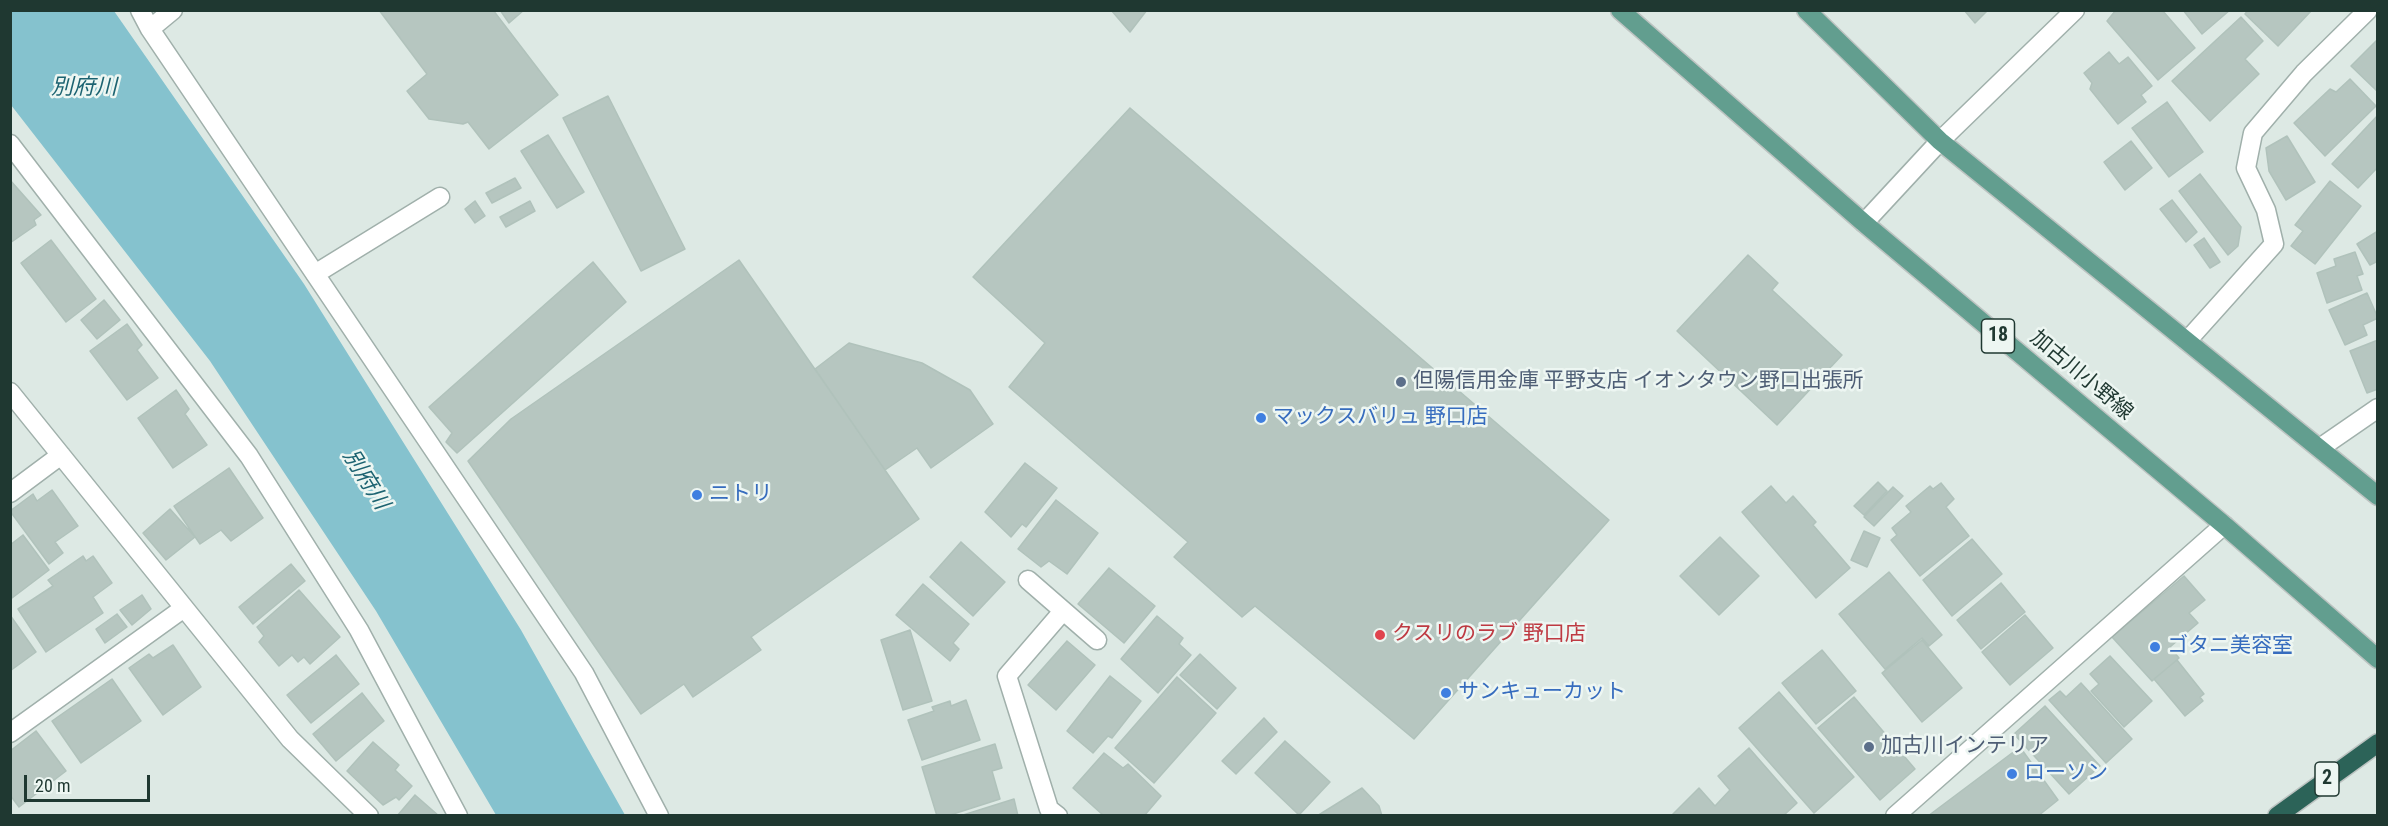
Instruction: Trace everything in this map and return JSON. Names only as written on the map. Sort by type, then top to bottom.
[{"type":"highway","name":"2","points":[[2277,816],[2378,743]]},
{"type":"main road","name":"加古川小野線","points":[[1620,10],[1864,223],[2224,525],[2378,659]]},
{"type":"main road","points":[[1806,10],[1940,141],[2378,496]]},
{"type":"street","points":[[140,10],[150,29],[584,673],[659,816]]},
{"type":"street","points":[[150,29],[173,10]]},
{"type":"street","points":[[1864,223],[1940,141],[2075,10]]},
{"type":"street","points":[[2187,341],[2274,244],[2266,210],[2246,168],[2253,133],[2304,73],[2368,10]]},
{"type":"street","points":[[10,144],[249,456],[359,630],[458,816]]},
{"type":"street","points":[[315,274],[440,197]]},
{"type":"street","points":[[10,392],[290,739],[369,816]]},
{"type":"street","points":[[2320,448],[2378,408]]},
{"type":"street","points":[[10,493],[61,455]]},
{"type":"street","points":[[1895,816],[2224,525]]},
{"type":"street","points":[[1028,580],[1097,640]]},
{"type":"street","points":[[10,733],[184,608]]},
{"type":"street","points":[[1058,816],[1049,809],[1007,676],[1063,611]]},
{"type":"water","name":"別府川","points":[[11,10],[114,11],[304,284],[521,630],[625,815],[496,815],[376,611],[210,361],[11,105]]},
{"type":"building","points":[[379,10],[493,10],[558,95],[489,149],[468,122],[463,124],[429,119],[407,91],[427,74]]},
{"type":"building","points":[[500,10],[524,10],[509,23]]},
{"type":"building","points":[[1111,10],[1147,10],[1130,32]]},
{"type":"building","points":[[1964,10],[1988,10],[1975,23]]},
{"type":"building","points":[[2116,10],[2162,10],[2195,48],[2158,80],[2107,21]]},
{"type":"building","points":[[2183,10],[2230,10],[2202,34]]},
{"type":"building","points":[[2248,10],[2312,10],[2278,46],[2245,14]]},
{"type":"building","points":[[2241,17],[2263,41],[2245,59],[2259,74],[2210,121],[2172,81]]},
{"type":"building","points":[[2378,39],[2378,92],[2351,66]]},
{"type":"building","points":[[2109,52],[2119,64],[2128,57],[2152,86],[2141,95],[2146,102],[2118,124],[2090,89],[2092,83],[2084,73]]},
{"type":"building","points":[[2350,79],[2376,106],[2325,156],[2294,123],[2330,89],[2336,92]]},
{"type":"building","points":[[608,96],[685,249],[641,271],[563,118]]},
{"type":"building","points":[[2167,102],[2203,152],[2169,177],[2132,128]]},
{"type":"building","points":[[1130,108],[1609,520],[1414,739],[1255,606],[1242,617],[1174,557],[1188,542],[1009,387],[1045,343],[973,277]]},
{"type":"building","points":[[2378,115],[2378,167],[2358,188],[2332,164]]},
{"type":"building","points":[[548,135],[584,192],[557,208],[521,151]]},
{"type":"building","points":[[2287,136],[2315,182],[2286,200],[2269,171],[2266,148]]},
{"type":"building","points":[[2131,141],[2152,168],[2125,190],[2104,162]]},
{"type":"building","points":[[2200,174],[2241,227],[2238,246],[2228,255],[2179,191]]},
{"type":"building","points":[[515,178],[521,188],[492,203],[486,193]]},
{"type":"building","points":[[10,180],[41,215],[34,220],[36,225],[10,243]]},
{"type":"building","points":[[2330,181],[2361,206],[2315,264],[2291,246],[2303,231],[2295,225]]},
{"type":"building","points":[[2172,200],[2197,232],[2186,242],[2160,209]]},
{"type":"building","points":[[475,201],[485,216],[475,223],[465,209]]},
{"type":"building","points":[[530,201],[535,211],[506,227],[500,217]]},
{"type":"building","points":[[2378,231],[2378,261],[2370,265],[2357,244]]},
{"type":"building","points":[[2204,238],[2220,262],[2210,268],[2194,245]]},
{"type":"building","points":[[51,240],[96,299],[66,322],[21,263]]},
{"type":"building","points":[[2355,252],[2363,274],[2357,276],[2362,290],[2327,303],[2317,273],[2336,266],[2334,259]]},
{"type":"building","points":[[1748,255],[1778,283],[1772,290],[1842,355],[1777,425],[1677,331]]},
{"type":"building","name":"ニトリ","points":[[739,260],[919,519],[751,637],[761,650],[693,697],[684,684],[641,714],[468,461],[511,419]]},
{"type":"building","points":[[593,262],[626,302],[457,453],[446,442],[452,433],[429,407]]},
{"type":"building","points":[[2367,293],[2378,318],[2363,325],[2367,335],[2345,345],[2329,310]]},
{"type":"building","points":[[104,300],[120,320],[97,339],[81,320]]},
{"type":"building","points":[[127,324],[142,345],[137,350],[158,378],[127,400],[90,351]]},
{"type":"building","points":[[2378,340],[2378,389],[2367,393],[2350,351]]},
{"type":"building","points":[[849,343],[922,363],[970,390],[993,424],[931,468],[917,448],[885,470],[815,369]]},
{"type":"building","points":[[176,390],[189,409],[185,414],[207,445],[173,468],[138,418]]},
{"type":"building","points":[[1025,463],[1057,488],[1026,527],[1022,524],[1011,537],[985,512]]},
{"type":"building","points":[[229,468],[263,518],[231,541],[221,530],[200,544],[174,506]]},
{"type":"building","points":[[1878,482],[1887,491],[1864,515],[1854,506]]},
{"type":"building","points":[[1941,483],[1954,499],[1946,507],[1969,536],[1920,576],[1891,540],[1897,535],[1892,528],[1911,512],[1906,506],[1930,486],[1933,489]]},
{"type":"building","points":[[1771,486],[1786,503],[1793,496],[1816,522],[1813,525],[1850,568],[1816,598],[1742,512]]},
{"type":"building","points":[[1893,487],[1903,496],[1874,526],[1864,517]]},
{"type":"building","points":[[52,490],[78,526],[55,542],[63,553],[49,564],[10,511],[33,494],[37,501]]},
{"type":"building","points":[[1056,500],[1098,533],[1067,574],[1049,561],[1041,567],[1018,549]]},
{"type":"building","points":[[170,509],[195,537],[166,560],[143,533]]},
{"type":"building","points":[[1864,531],[1880,538],[1867,567],[1851,560]]},
{"type":"building","points":[[23,535],[49,570],[12,598],[10,545]]},
{"type":"building","points":[[1720,537],[1759,576],[1719,615],[1680,576]]},
{"type":"building","points":[[1972,539],[2002,574],[1952,616],[1923,580]]},
{"type":"building","points":[[961,542],[1005,582],[973,616],[930,577]]},
{"type":"building","points":[[83,556],[86,561],[93,556],[112,583],[93,597],[103,613],[46,652],[18,609],[53,586],[48,580]]},
{"type":"building","points":[[291,564],[305,581],[253,624],[239,607]]},
{"type":"building","points":[[1109,568],[1155,606],[1124,643],[1078,604]]},
{"type":"building","points":[[1889,572],[1942,635],[1929,646],[1922,638],[1885,669],[1839,614]]},
{"type":"building","points":[[2184,576],[2205,600],[2189,613],[2198,623],[2170,647],[2179,658],[2152,681],[2112,637]]},
{"type":"building","points":[[2001,583],[2025,612],[1981,649],[1957,620]]},
{"type":"building","points":[[923,584],[969,624],[953,643],[959,649],[950,661],[896,615]]},
{"type":"building","points":[[299,590],[340,637],[310,664],[304,657],[298,662],[292,655],[279,666],[259,642],[264,636],[257,627]]},
{"type":"building","points":[[142,595],[151,609],[132,625],[120,610]]},
{"type":"building","points":[[117,614],[127,627],[105,643],[96,629]]},
{"type":"building","points":[[10,615],[36,652],[10,671]]},
{"type":"building","points":[[2025,615],[2053,648],[2010,685],[1982,652]]},
{"type":"building","points":[[1157,616],[1183,638],[1179,644],[1191,655],[1158,693],[1121,659]]},
{"type":"building","points":[[910,630],[932,701],[903,710],[881,640]]},
{"type":"building","points":[[1922,640],[1962,688],[1922,722],[1882,673]]},
{"type":"building","points":[[1067,641],[1095,665],[1056,710],[1028,685]]},
{"type":"building","points":[[173,645],[201,687],[163,715],[129,668],[149,654],[153,658]]},
{"type":"building","points":[[1822,650],[1856,691],[1816,724],[1782,683]]},
{"type":"building","points":[[1200,654],[1236,688],[1217,709],[1180,675]]},
{"type":"building","points":[[336,655],[359,684],[311,723],[287,695]]},
{"type":"building","points":[[2110,656],[2152,701],[2124,727],[2091,691],[2099,684],[2090,674]]},
{"type":"building","points":[[2177,660],[2204,694],[2200,697],[2203,701],[2185,716],[2154,679]]},
{"type":"building","points":[[1110,676],[1141,701],[1112,738],[1108,736],[1093,753],[1067,731]]},
{"type":"building","points":[[1177,677],[1216,713],[1154,783],[1115,748]]},
{"type":"building","points":[[112,679],[141,721],[81,763],[52,721]]},
{"type":"building","points":[[2081,683],[2132,739],[2106,763],[2049,700],[2060,691],[2066,697]]},
{"type":"building","points":[[1779,692],[1854,777],[1814,813],[1739,728]]},
{"type":"building","points":[[362,693],[384,721],[336,761],[313,734]]},
{"type":"building","points":[[1854,697],[1915,769],[1880,800],[1818,728]]},
{"type":"building","points":[[966,700],[980,740],[922,760],[908,720],[934,711],[932,707],[950,701],[951,706]]},
{"type":"building","points":[[2045,706],[2100,766],[2069,794],[2014,734]]},
{"type":"building","points":[[1264,718],[1277,732],[1236,774],[1222,761]]},
{"type":"building","points":[[36,731],[66,771],[19,807],[10,795],[10,751]]},
{"type":"building","points":[[1285,741],[1330,782],[1299,815],[1255,773]]},
{"type":"building","points":[[373,742],[399,765],[395,770],[412,786],[399,800],[396,797],[383,805],[347,771]]},
{"type":"building","points":[[995,744],[1002,768],[992,771],[1000,799],[947,816],[937,816],[922,767]]},
{"type":"building","name":"ローソン","points":[[2020,747],[2058,800],[2038,816],[1928,816]]},
{"type":"building","points":[[1749,748],[1797,803],[1783,816],[1671,816],[1699,788],[1715,806],[1730,790],[1718,776]]},
{"type":"building","points":[[1104,753],[1123,768],[1128,764],[1161,796],[1144,816],[1104,816],[1073,788]]},
{"type":"building","points":[[1362,788],[1379,806],[1382,816],[1317,816]]},
{"type":"building","points":[[415,795],[439,816],[397,816]]},
{"type":"building","points":[[1014,799],[1018,816],[960,816]]},
{"type":"place","name":"但陽信用金庫 平野支店 イオンタウン野口出張所","points":[[1401,382]]},
{"type":"place","name":"マックスバリュ 野口店","points":[[1261,418]]},
{"type":"place","name":"ニトリ","points":[[697,495]]},
{"type":"place","name":"クスリのラブ 野口店","points":[[1380,635]]},
{"type":"place","name":"ゴタニ美容室","points":[[2155,647]]},
{"type":"place","name":"サンキューカット","points":[[1446,693]]},
{"type":"place","name":"加古川インテリア","points":[[1869,747]]},
{"type":"place","name":"ローソン","points":[[2012,774]]}]
